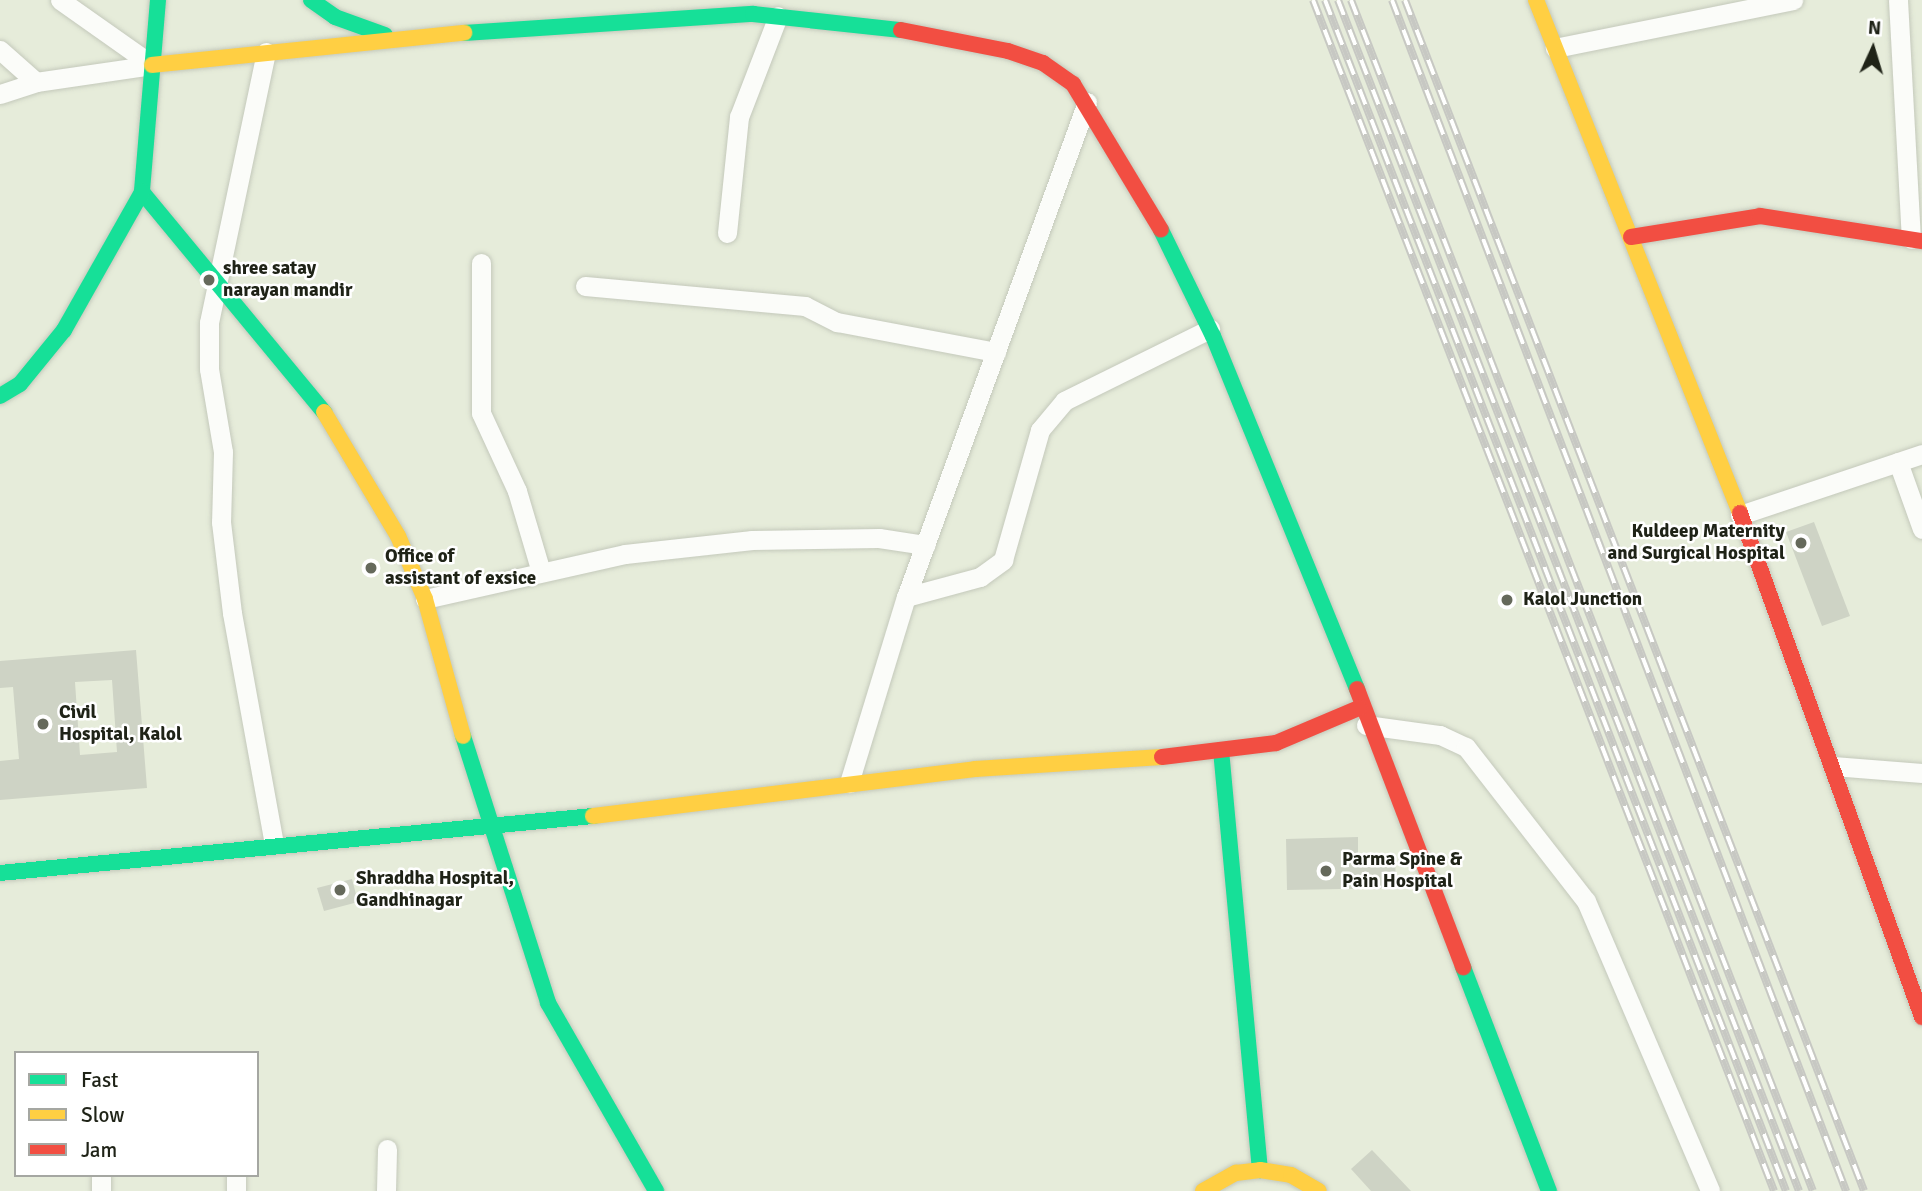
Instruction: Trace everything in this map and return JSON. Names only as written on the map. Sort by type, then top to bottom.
[{"type":"street","points":[[60,0],[152,65]]},
{"type":"street","points":[[0,397],[20,384],[64,330],[142,192],[159,0]]},
{"type":"street","points":[[311,0],[335,17],[393,38]]},
{"type":"street","points":[[1536,0],[1740,515],[1833,765],[1922,1017]]},
{"type":"street","points":[[1555,48],[1793,0]]},
{"type":"street","points":[[1630,237],[1760,216],[1916,240],[1915,198],[1898,0]]},
{"type":"street","points":[[0,94],[36,82],[152,65],[393,38],[653,16],[778,16],[863,23],[1026,56],[1059,72],[1087,102],[1150,206],[1210,329],[1314,578],[1362,716],[1549,1191]]},
{"type":"street","points":[[727,233],[739,117],[778,16]]},
{"type":"street","points":[[0,50],[36,82]]},
{"type":"street","points":[[265,52],[219,285],[209,323],[209,369],[223,452],[221,522],[274,844]]},
{"type":"street","points":[[849,783],[906,597],[1087,102]]},
{"type":"street","points":[[142,192],[319,403],[356,460],[425,599],[548,1003],[656,1191]]},
{"type":"street","points":[[481,263],[481,413],[517,491],[541,572]]},
{"type":"street","points":[[585,286],[805,306],[837,323],[996,352]]},
{"type":"street","points":[[906,597],[980,577],[1003,559],[1040,430],[1064,401],[1210,329]]},
{"type":"street","points":[[1740,515],[1922,454]]},
{"type":"street","points":[[1898,461],[1922,529]]},
{"type":"street","points":[[425,599],[625,554],[752,540],[879,538],[925,545]]},
{"type":"street","points":[[0,873],[468,827],[491,819],[802,793],[817,786],[1221,750],[1276,743],[1362,716],[1440,735],[1466,747],[1586,901],[1710,1191]]},
{"type":"street","points":[[1221,750],[1260,1170]]},
{"type":"street","points":[[1833,765],[1922,773]]},
{"type":"street","points":[[491,819],[560,998],[672,1191]]},
{"type":"street","points":[[386,1191],[387,1149]]},
{"type":"street","points":[[1203,1191],[1236,1173],[1260,1170],[1291,1175],[1318,1191]]},
{"type":"building","points":[[1814,522],[1850,616],[1822,626],[1786,532]]},
{"type":"building","points":[[136,650],[147,788],[0,800],[0,761],[19,759],[13,687],[0,688],[0,661]],"holes":[[[112,680],[117,752],[80,755],[75,682]]]},
{"type":"building","points":[[1358,837],[1358,855],[1395,854],[1396,888],[1287,890],[1286,839]]},
{"type":"building","points":[[352,879],[358,902],[324,911],[317,888]]},
{"type":"building","points":[[1372,1150],[1411,1191],[1371,1191],[1351,1169]]},
{"type":"railway","points":[[1313,0],[1774,1191]]},
{"type":"railway","points":[[1325,0],[1786,1191]]},
{"type":"railway","points":[[1338,0],[1799,1191]]},
{"type":"railway","points":[[1351,0],[1813,1191]]},
{"type":"railway","points":[[1392,0],[1846,1191]]},
{"type":"railway","points":[[1405,0],[1864,1191]]},
{"type":"traffic: fast","points":[[158,0],[142,192],[324,412]]},
{"type":"traffic: fast","points":[[311,0],[335,17],[385,35]]},
{"type":"traffic: fast","points":[[464,33],[753,14],[901,30]]},
{"type":"traffic: fast","points":[[0,396],[20,384],[64,330],[142,192]]},
{"type":"traffic: fast","points":[[1161,230],[1213,336],[1357,689]]},
{"type":"traffic: fast","points":[[463,736],[548,1003],[656,1191]]},
{"type":"traffic: fast","points":[[1221,750],[1260,1170]]},
{"type":"traffic: fast","points":[[0,873],[593,816]]},
{"type":"traffic: fast","points":[[1463,967],[1549,1191]]},
{"type":"traffic: slow","points":[[1536,0],[1740,513]]},
{"type":"traffic: slow","points":[[152,65],[464,33]]},
{"type":"traffic: slow","points":[[324,412],[398,536],[425,599],[463,736]]},
{"type":"traffic: slow","points":[[593,816],[975,769],[1162,757]]},
{"type":"traffic: slow","points":[[1203,1191],[1236,1173],[1260,1170],[1291,1175],[1319,1191]]},
{"type":"traffic: jam","points":[[901,30],[1008,51],[1043,63],[1073,84],[1161,230]]},
{"type":"traffic: jam","points":[[1631,237],[1760,216],[1922,241]]},
{"type":"traffic: jam","points":[[1740,513],[1922,1017]]},
{"type":"traffic: jam","points":[[1357,689],[1463,967]]},
{"type":"traffic: jam","points":[[1162,757],[1276,743],[1359,708]]},
{"type":"place","name":"shree satay narayan mandir","points":[[209,280]]},
{"type":"place","name":"Kuldeep Maternity and Surgical Hospital","points":[[1801,543]]},
{"type":"place","name":"Office of assistant of exsice","points":[[371,568]]},
{"type":"place","name":"Kalol Junction","points":[[1507,600]]},
{"type":"place","name":"Civil Hospital, Kalol","points":[[43,724]]},
{"type":"place","name":"Parma Spine & Pain Hospital","points":[[1326,871]]},
{"type":"place","name":"Shraddha Hospital, Gandhinagar","points":[[340,890]]}]
